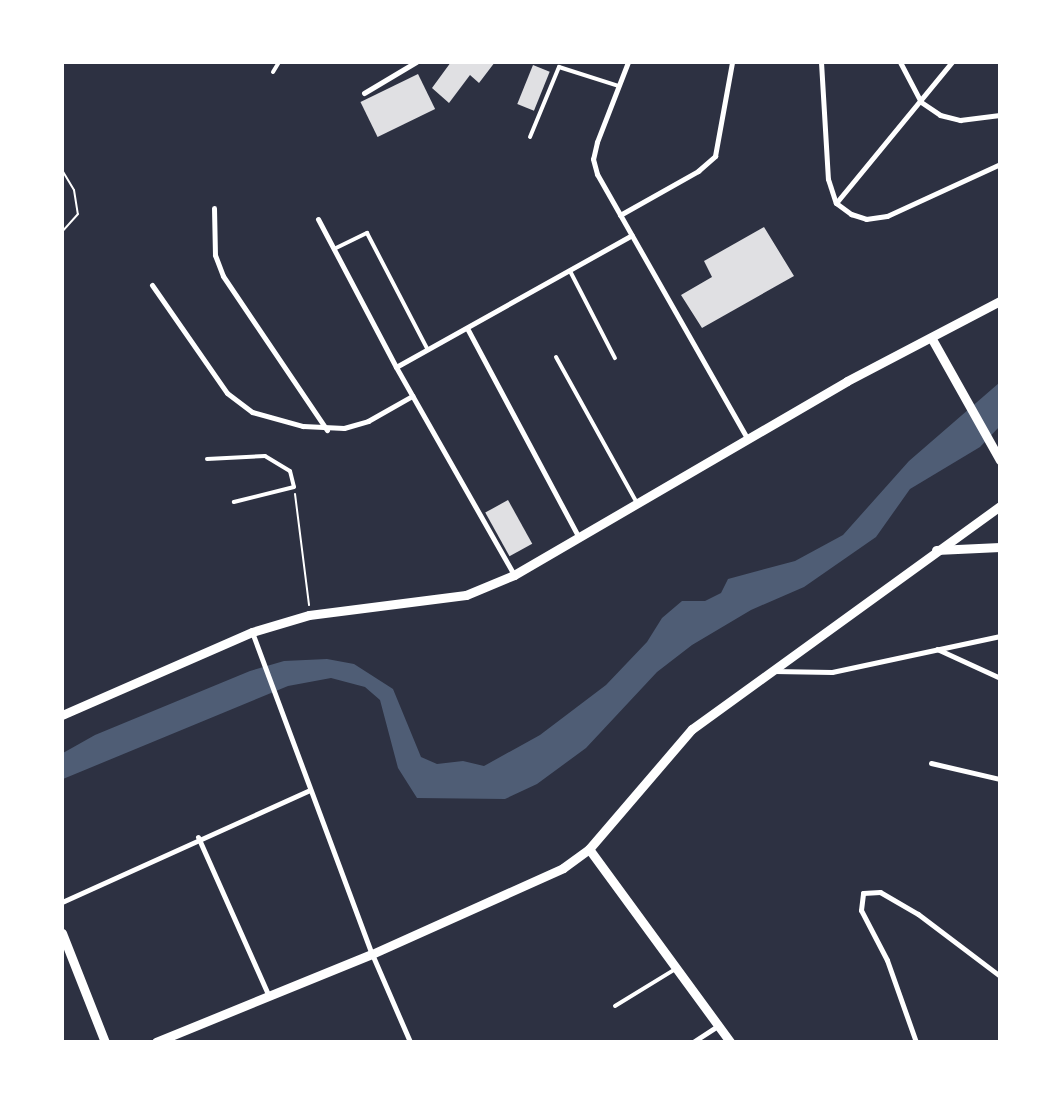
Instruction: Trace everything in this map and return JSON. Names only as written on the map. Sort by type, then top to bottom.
[{"type":"street","points":[[364,93],[416,62]]},
{"type":"street","points":[[628,62],[593,160],[620,215],[747,438]]},
{"type":"street","points":[[620,215],[698,171],[715,156],[732,62]]},
{"type":"street","points":[[822,62],[828,179],[836,203],[866,219],[887,216],[1000,164]]},
{"type":"street","points":[[900,62],[921,102],[940,115],[960,120],[1000,115]]},
{"type":"street","points":[[836,203],[952,62]]},
{"type":"street","points":[[214,208],[215,255],[223,276],[327,430]]},
{"type":"street","points":[[318,219],[396,367],[514,575]]},
{"type":"street","points":[[396,367],[632,235]]},
{"type":"street","points":[[152,285],[237,405],[266,418],[327,430],[368,421],[412,396]]},
{"type":"street","points":[[62,715],[252,632],[309,615],[466,596],[514,575],[747,438],[1000,301]]},
{"type":"street","points":[[467,328],[579,538]]},
{"type":"street","points":[[932,339],[1000,460]]},
{"type":"street","points":[[156,1042],[268,992],[372,954],[545,877],[589,849],[692,729],[935,550],[1000,506]]},
{"type":"street","points":[[935,550],[1000,547]]},
{"type":"street","points":[[252,632],[259,661],[372,954],[410,1042]]},
{"type":"street","points":[[770,670],[832,672],[1000,636]]},
{"type":"street","points":[[937,649],[1000,678]]},
{"type":"street","points":[[930,763],[1000,779]]},
{"type":"street","points":[[62,902],[198,837],[310,790]]},
{"type":"street","points":[[198,837],[268,992]]},
{"type":"street","points":[[589,849],[730,1042]]},
{"type":"street","points":[[916,1042],[887,960],[861,910],[863,893],[880,892],[918,914],[1000,976]]},
{"type":"street","points":[[62,933],[105,1042]]},
{"type":"street","points":[[693,1042],[718,1026]]},
{"type":"lane","points":[[272,72],[279,62]]},
{"type":"lane","points":[[530,137],[559,67],[619,86]]},
{"type":"lane","points":[[334,249],[367,232],[428,350]]},
{"type":"lane","points":[[570,271],[615,358]]},
{"type":"lane","points":[[556,357],[637,503]]},
{"type":"lane","points":[[207,459],[265,456],[290,471],[294,487],[234,502]]},
{"type":"lane","points":[[615,1006],[677,968]]},
{"type":"path","points":[[62,170],[74,190],[78,214],[62,232]]},
{"type":"path","points":[[294,487],[309,615]]},
{"type":"water","points":[[999,383],[999,427],[980,447],[910,489],[876,537],[804,587],[751,610],[692,645],[657,672],[586,748],[537,784],[505,799],[417,798],[398,768],[380,700],[365,687],[331,678],[288,686],[63,779],[63,753],[95,735],[250,671],[284,661],[327,659],[354,664],[393,689],[421,757],[437,764],[463,761],[484,766],[540,735],[606,685],[647,642],[662,618],[682,601],[705,601],[721,593],[728,579],[795,561],[843,535],[909,461]]},
{"type":"building","points":[[451,62],[495,62],[479,83],[470,75],[449,103],[432,88]]},
{"type":"building","points":[[533,65],[550,72],[534,111],[517,104]]},
{"type":"building","points":[[418,74],[435,109],[378,137],[360,102]]},
{"type":"building","points":[[764,227],[794,276],[702,328],[681,295],[712,277],[704,261]]},
{"type":"building","points":[[508,500],[532,544],[510,556],[485,513]]}]
